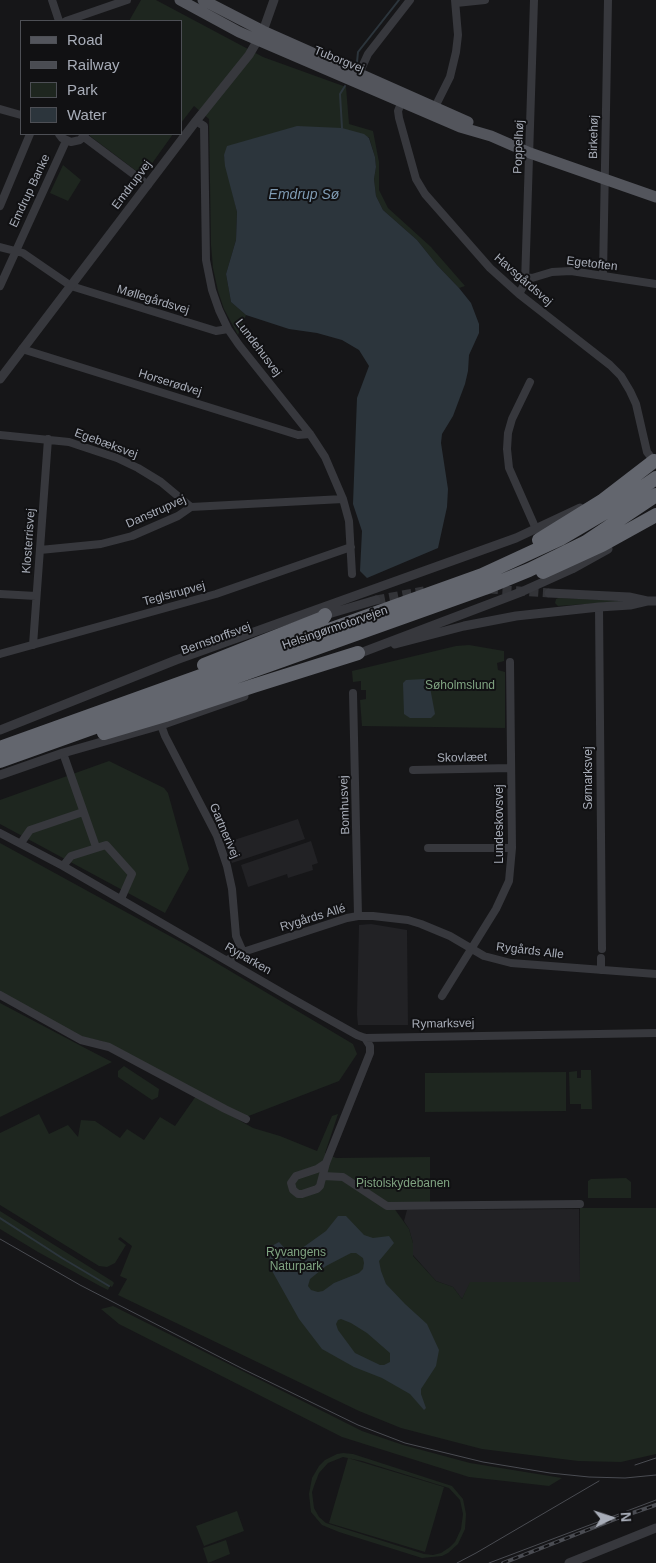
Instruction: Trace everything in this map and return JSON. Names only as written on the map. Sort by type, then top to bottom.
[{"type":"highway","points":[[413,601],[521,550],[556,530],[602,500],[655,461]]},
{"type":"highway","name":"Helsingørmotorvejen","points":[[0,748],[482,575],[534,553],[586,524],[656,478]]},
{"type":"highway","name":"Helsingørmotorvejen","points":[[0,760],[396,621],[529,570],[586,542],[656,495]]},
{"type":"highway","points":[[396,621],[515,585],[602,545],[656,516]]},
{"type":"highway","points":[[117,706],[166,680],[323,618],[325,615]]},
{"type":"highway","points":[[35,748],[144,722],[292,673],[358,654]]},
{"type":"main road","name":"Tuborgvej","points":[[180,0],[358,77],[435,107],[491,136],[530,153],[656,197]]},
{"type":"main road","name":"Tuborgvej","points":[[203,0],[261,36]]},
{"type":"main road","name":"Tuborgvej","points":[[358,77],[402,101],[460,127],[491,136]]},
{"type":"street","points":[[52,0],[59,20]]},
{"type":"street","points":[[69,20],[127,0]]},
{"type":"street","name":"Emdrupvej","points":[[0,379],[148,186],[196,120],[250,55],[261,36],[274,0]]},
{"type":"street","points":[[358,77],[368,54],[410,0]]},
{"type":"street","points":[[435,107],[450,77],[456,52],[458,35],[455,1],[485,0]]},
{"type":"street","name":"Poppelhøj","points":[[519,294],[524,286],[525,277],[534,0]]},
{"type":"street","name":"Birkehøj","points":[[603,275],[608,0]]},
{"type":"street","name":"Havsgårdsvej","points":[[402,101],[398,111],[399,118],[416,179],[425,194],[490,268],[519,294],[610,365],[621,376],[636,404],[648,452],[655,461]]},
{"type":"street","points":[[0,109],[20,115]]},
{"type":"street","name":"Lundehusvej","points":[[196,120],[204,126],[206,260],[219,310],[238,345],[310,434],[325,457],[343,499],[348,521],[352,574]]},
{"type":"street","name":"Emdrup Banke","points":[[0,206],[30,135]]},
{"type":"street","points":[[60,135],[66,141],[76,142],[84,135],[148,186]]},
{"type":"street","name":"Emdrup Banke","points":[[0,286],[66,141]]},
{"type":"street","points":[[0,247],[23,253],[71,286]]},
{"type":"street","name":"Egetoften","points":[[525,277],[532,278],[561,271],[603,275],[656,284]]},
{"type":"street","name":"Møllegårdsvej","points":[[71,286],[216,331],[228,329]]},
{"type":"street","name":"Horserødvej","points":[[22,349],[298,435],[310,434]]},
{"type":"street","points":[[530,382],[512,419],[508,433],[507,449],[509,468],[536,529]]},
{"type":"street","name":"Egebæksvej","points":[[0,435],[69,442],[117,458],[161,482],[192,507]]},
{"type":"street","name":"Klosterrisvej","points":[[33,644],[48,440]]},
{"type":"street","points":[[0,730],[176,660],[536,529],[599,497],[655,461]]},
{"type":"street","name":"Danstrupvej","points":[[40,550],[101,544],[132,536],[178,516],[192,507],[343,499]]},
{"type":"street","points":[[0,775],[63,753],[161,725],[294,678],[501,600],[554,578],[626,538],[656,516]]},
{"type":"street","name":"Teglstrupvej","points":[[0,654],[216,594],[345,548],[351,548]]},
{"type":"street","points":[[549,593],[629,597],[652,601]]},
{"type":"street","points":[[0,594],[36,596]]},
{"type":"street","name":"Bernstorffsvej","points":[[64,705],[322,614],[325,615],[376,600]]},
{"type":"street","points":[[358,654],[489,620],[542,612],[630,605],[652,601]]},
{"type":"street","name":"Sømarksvej","points":[[599,607],[602,949]]},
{"type":"street","name":"Lundeskovsvej","points":[[442,996],[470,948],[496,909],[509,881],[512,848],[510,662]]},
{"type":"street","name":"Bomhusvej","points":[[353,693],[358,916]]},
{"type":"street","name":"Gartnerivej","points":[[161,725],[217,836],[232,889],[236,936],[243,952]]},
{"type":"street","points":[[63,753],[96,847]]},
{"type":"street","name":"Skovlæet","points":[[413,770],[511,768]]},
{"type":"street","points":[[21,843],[30,830],[83,812]]},
{"type":"street","name":"Ryparken","points":[[0,833],[63,866],[365,1038]]},
{"type":"street","points":[[63,866],[71,856],[106,845],[132,874],[121,899]]},
{"type":"street","points":[[428,848],[512,848]]},
{"type":"street","name":"Rygårds Allé","points":[[227,960],[243,952],[358,916],[388,917],[410,921]]},
{"type":"street","name":"Rygårds Alle","points":[[410,921],[450,936],[484,956],[512,963],[656,974]]},
{"type":"street","points":[[601,958],[601,970]]},
{"type":"street","points":[[0,995],[81,1040],[109,1047],[246,1119]]},
{"type":"street","name":"Rymarksvej","points":[[365,1038],[656,1033]]},
{"type":"street","points":[[326,1163],[317,1169],[296,1176],[291,1183],[293,1190],[298,1194],[302,1194],[320,1186],[326,1163],[370,1053],[370,1046],[365,1038]]},
{"type":"street","points":[[323,1176],[342,1176],[387,1206],[580,1204]]},
{"type":"street","points":[[569,1563],[656,1528]]},
{"type":"shaded area","points":[[298,819],[305,839],[232,863],[225,843]]},
{"type":"shaded area","points":[[311,841],[318,863],[312,865],[313,870],[288,878],[287,874],[248,887],[241,865]]},
{"type":"shaded area","points":[[371,924],[407,930],[408,1025],[358,1025],[359,925]]},
{"type":"shaded area","points":[[579,1209],[580,1282],[471,1282],[462,1299],[453,1287],[436,1281],[413,1255],[413,1243],[409,1229],[404,1221],[407,1210]]},
{"type":"green space","points":[[141,0],[156,0],[263,57],[346,87],[349,124],[373,131],[379,162],[379,190],[388,208],[431,247],[465,286],[459,288],[417,240],[383,210],[376,196],[374,179],[375,157],[369,137],[224,155],[237,212],[236,240],[226,274],[231,302],[246,315],[238,335],[224,309],[213,268],[209,119],[194,106],[182,122],[182,20],[130,20]]},
{"type":"green space","points":[[90,135],[172,135],[143,176]]},
{"type":"green space","points":[[63,165],[81,180],[68,201],[50,193]]},
{"type":"green space","points":[[556,599],[630,601],[558,606],[555,603]]},
{"type":"green space","name":"Søholmslund","points":[[469,645],[504,651],[504,661],[497,663],[498,670],[505,672],[505,728],[362,726],[360,700],[366,699],[366,690],[361,690],[361,681],[353,682],[352,671],[456,646]]},
{"type":"green space","points":[[109,761],[164,788],[168,793],[189,869],[165,913],[0,824],[0,800]]},
{"type":"green space","points":[[0,843],[188,946],[353,1044],[357,1054],[339,1081],[246,1117],[102,1041],[82,1037],[0,992]]},
{"type":"green space","points":[[0,1003],[85,1048],[112,1062],[0,1117]]},
{"type":"green space","points":[[124,1066],[159,1089],[158,1097],[152,1100],[118,1077],[118,1071]]},
{"type":"green space","points":[[581,1070],[591,1070],[592,1109],[581,1109],[581,1104],[570,1104],[569,1072],[577,1071],[577,1078],[581,1078]]},
{"type":"green space","points":[[566,1072],[566,1111],[425,1112],[425,1073]]},
{"type":"green space","name":"Ryvangens Naturpark","points":[[196,1096],[253,1128],[280,1136],[317,1151],[332,1116],[338,1114],[325,1153],[336,1158],[430,1157],[430,1203],[391,1204],[409,1229],[413,1243],[413,1256],[436,1281],[453,1287],[462,1299],[470,1282],[580,1282],[580,1208],[656,1208],[656,1454],[621,1462],[578,1461],[482,1449],[401,1428],[359,1411],[118,1295],[127,1279],[120,1276],[132,1246],[120,1237],[118,1239],[126,1245],[115,1263],[107,1267],[99,1266],[0,1205],[0,1133],[39,1114],[49,1134],[68,1125],[78,1137],[81,1120],[95,1121],[120,1138],[127,1129],[144,1140],[160,1117],[175,1126]]},
{"type":"green space","points":[[626,1178],[631,1182],[631,1198],[588,1198],[588,1181],[591,1179]]},
{"type":"green space","points":[[0,1211],[112,1281],[114,1283],[112,1287],[110,1286],[108,1290],[100,1286],[0,1229]]},
{"type":"green space","points":[[113,1306],[362,1431],[403,1445],[470,1463],[562,1478],[549,1486],[469,1477],[342,1437],[119,1324],[101,1309]]},
{"type":"green space","points":[[337,1454],[353,1454],[452,1486],[463,1499],[466,1514],[465,1529],[458,1544],[442,1556],[422,1558],[322,1525],[311,1512],[309,1494],[312,1478],[325,1460]],"holes":[[[343,1457],[449,1488],[460,1500],[463,1514],[461,1529],[455,1542],[441,1553],[433,1555],[424,1554],[326,1523],[319,1517],[314,1508],[312,1492],[319,1473],[328,1463]]]},
{"type":"green space","points":[[348,1458],[444,1487],[425,1552],[329,1523]]},
{"type":"green space","points":[[237,1511],[244,1531],[204,1546],[196,1526]]},
{"type":"green space","points":[[226,1540],[230,1554],[208,1563],[203,1548]]},
{"type":"water","name":"Emdrup Sø","points":[[297,126],[342,128],[364,134],[369,138],[375,157],[374,179],[376,196],[383,210],[417,240],[459,288],[471,303],[479,324],[479,333],[469,355],[465,384],[453,416],[442,434],[441,443],[448,489],[447,507],[438,548],[367,578],[360,571],[362,531],[353,504],[357,398],[369,366],[359,350],[342,340],[317,333],[289,329],[246,315],[231,302],[226,274],[236,240],[237,212],[225,166],[224,155],[227,146]]},
{"type":"water","points":[[425,679],[429,682],[435,714],[431,718],[410,718],[404,714],[403,683],[406,680]]},
{"type":"water","points":[[338,1216],[346,1216],[364,1235],[373,1238],[389,1236],[394,1243],[379,1261],[386,1284],[427,1324],[439,1350],[436,1366],[421,1389],[426,1408],[424,1410],[410,1394],[322,1349],[299,1319],[271,1269],[268,1248],[279,1242],[288,1252],[298,1251],[326,1231]],"holes":[[[351,1253],[356,1253],[363,1258],[363,1269],[359,1273],[334,1283],[323,1291],[311,1290],[308,1286],[310,1279],[326,1266]],[[341,1319],[367,1333],[390,1353],[390,1362],[380,1365],[355,1353],[338,1330],[336,1324]]]},
{"type":"waterway","points":[[357,62],[358,52],[399,0]]},
{"type":"waterway","points":[[342,128],[340,94],[345,86]]},
{"type":"waterway","points":[[0,1218],[109,1286]]},
{"type":"tunnel","points":[[489,589],[549,593]]},
{"type":"tunnel","points":[[376,600],[424,591]]},
{"type":"tram line","points":[[0,1239],[80,1285],[243,1369],[358,1425],[405,1443],[483,1462],[550,1473],[625,1478],[656,1475]]},
{"type":"tram line","points":[[635,1465],[656,1458]]},
{"type":"tram line","points":[[457,1563],[599,1481]]},
{"type":"tram line","points":[[489,1563],[656,1500]]},
{"type":"railway","points":[[503,1563],[656,1505]]},
{"type":"park label","name":"Pistolskydebanen","points":[[403,1184]]}]
